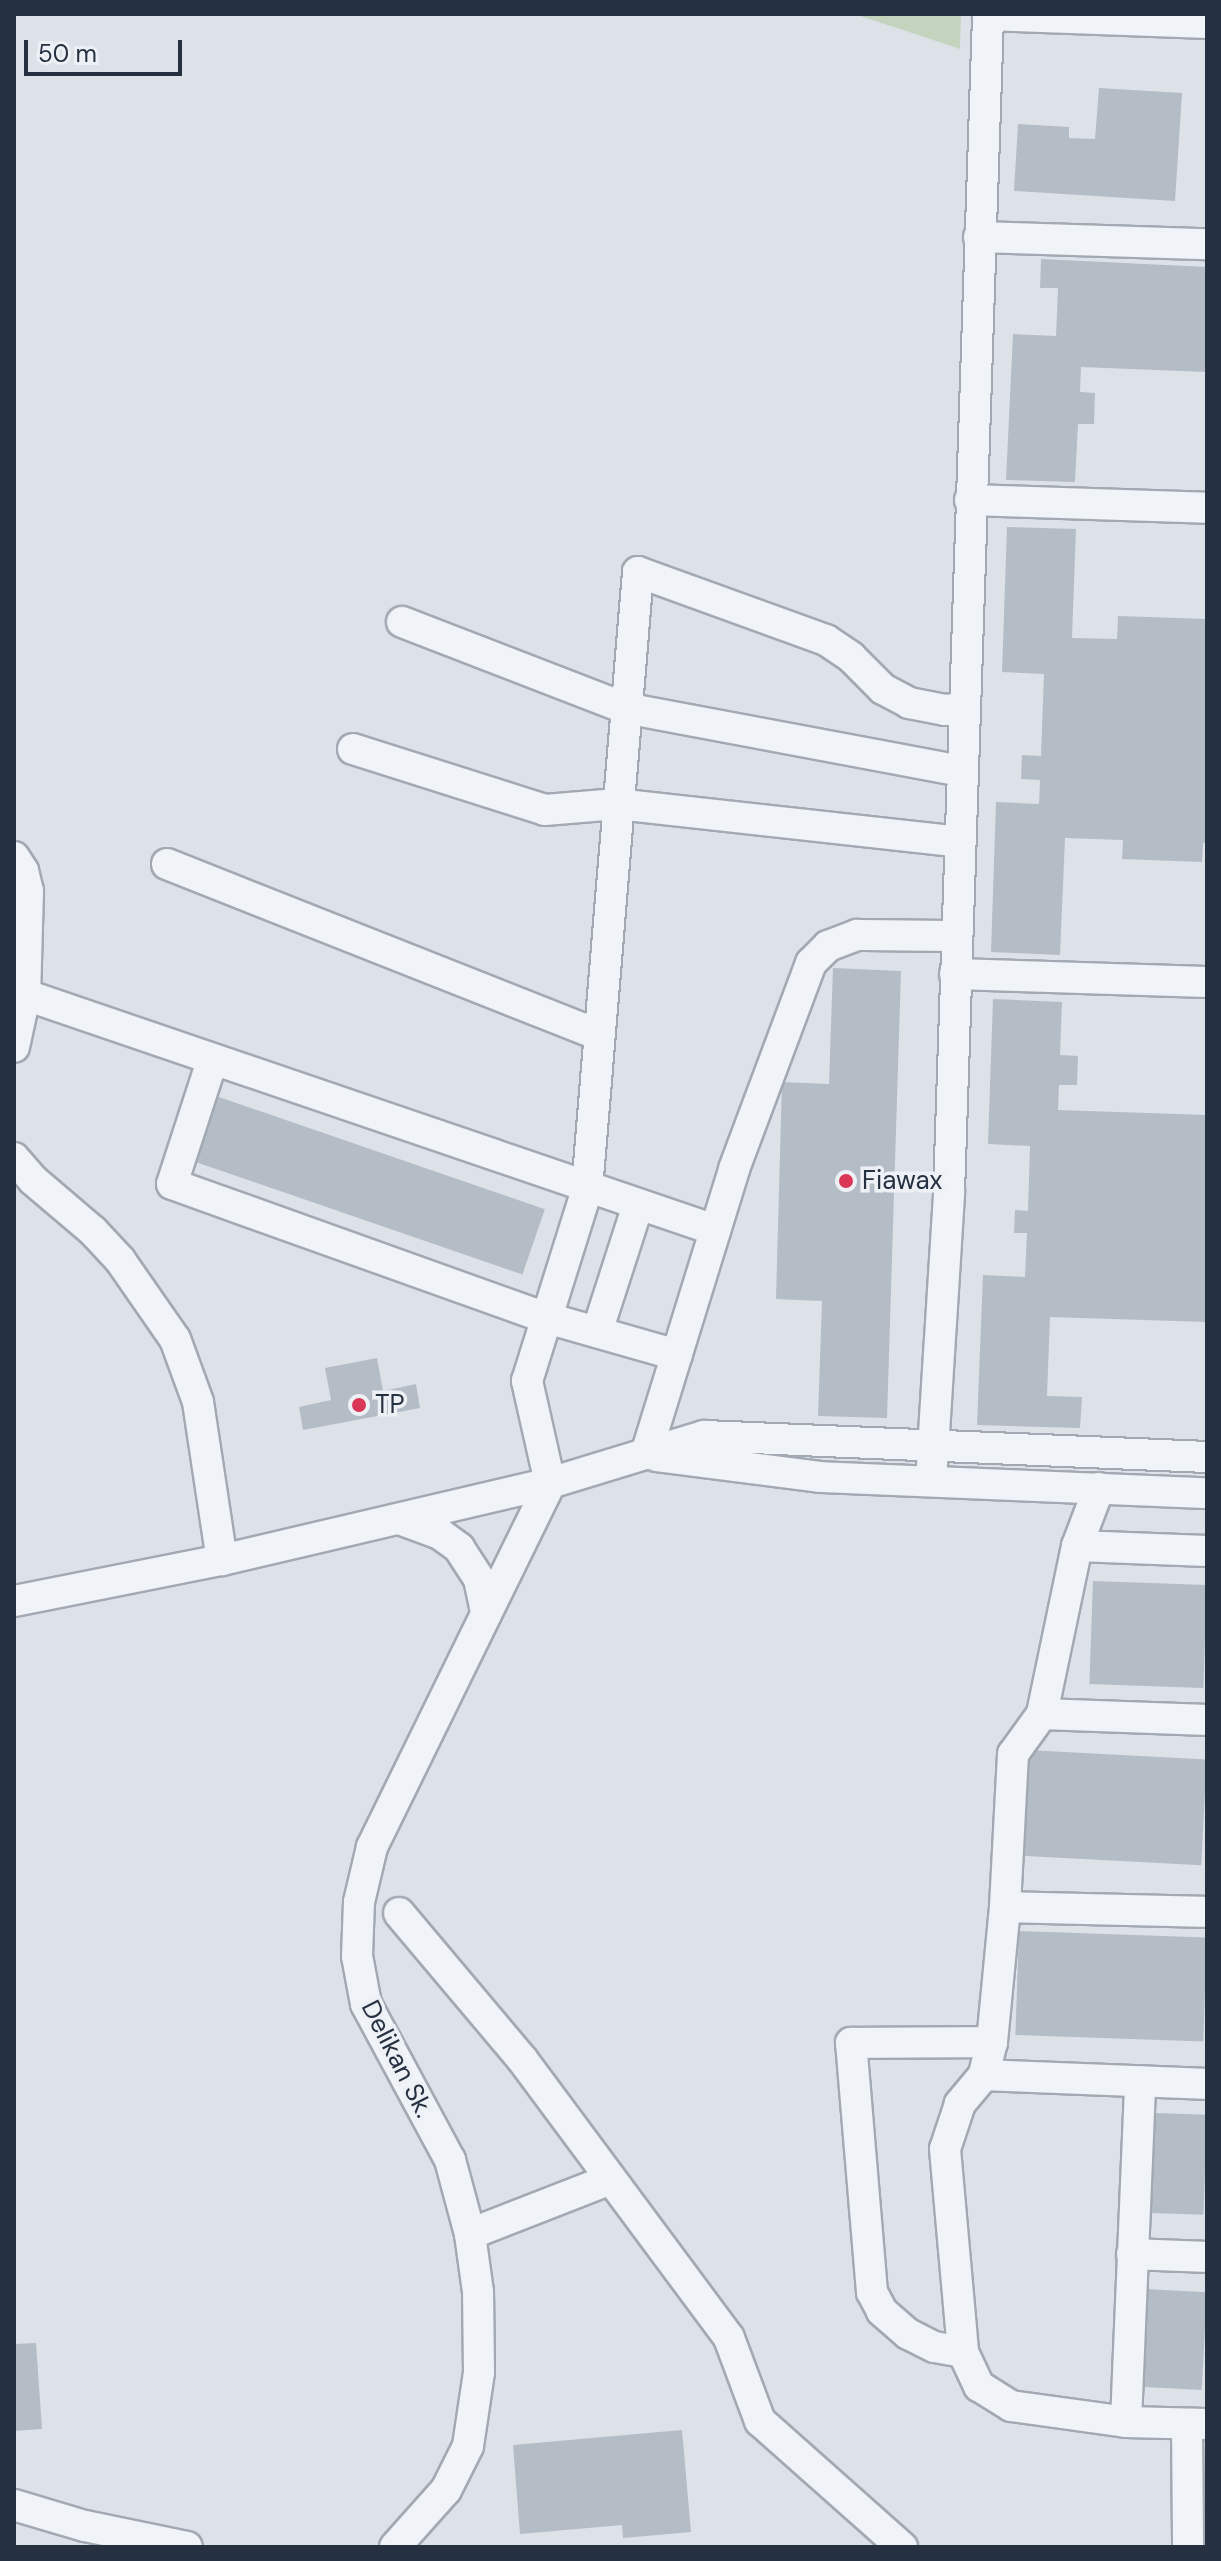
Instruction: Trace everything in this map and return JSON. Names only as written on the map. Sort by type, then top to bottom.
[{"type":"street","points":[[931,1481],[949,1192],[988,15],[1207,23]]},
{"type":"street","points":[[979,237],[1207,244]]},
{"type":"street","points":[[970,500],[1207,508]]},
{"type":"street","points":[[550,1483],[527,1381],[587,1189],[638,572],[826,640],[851,657],[883,689],[909,703],[945,710],[963,708]]},
{"type":"street","points":[[402,622],[625,708],[961,771]]},
{"type":"street","points":[[353,749],[545,810],[617,804],[959,842]]},
{"type":"street","points":[[14,857],[23,871],[28,891],[14,1047]]},
{"type":"street","points":[[167,864],[599,1035]]},
{"type":"street","points":[[646,1454],[739,1155],[811,963],[828,946],[857,935],[956,936]]},
{"type":"street","points":[[955,974],[1207,982]]},
{"type":"street","points":[[20,993],[587,1189],[715,1230]]},
{"type":"street","points":[[212,1061],[172,1184],[547,1318],[677,1355]]},
{"type":"street","points":[[14,1158],[33,1180],[74,1213],[120,1260],[175,1339],[198,1402],[222,1560]]},
{"type":"street","points":[[597,1332],[638,1205]]},
{"type":"street","points":[[14,1601],[222,1560],[550,1483],[704,1436],[1207,1457]]},
{"type":"street","points":[[646,1454],[819,1477],[1207,1493]]},
{"type":"street","name":"Delikan Sk.","points":[[395,2547],[446,2490],[462,2463],[473,2429],[480,2332],[470,2234],[450,2160],[366,2004],[357,1931],[364,1874],[372,1847],[550,1483]]},
{"type":"street","points":[[1099,1488],[1077,1546],[1042,1714],[1013,1754],[1005,1907],[992,2042],[984,2075],[960,2104],[945,2149],[963,2352],[979,2386],[999,2401],[1023,2408],[1126,2422],[1197,2424],[1188,2547]]},
{"type":"street","points":[[399,1519],[440,1534],[459,1548],[479,1579],[486,1613]]},
{"type":"street","points":[[1077,1546],[1207,1551]]},
{"type":"street","points":[[1042,1714],[1207,1720]]},
{"type":"street","points":[[1005,1907],[1207,1912]]},
{"type":"street","points":[[399,1913],[522,2059],[729,2338],[760,2421],[902,2547]]},
{"type":"street","points":[[963,2352],[934,2347],[908,2334],[882,2311],[872,2292],[851,2043],[992,2042]]},
{"type":"street","points":[[984,2075],[1207,2084]]},
{"type":"street","points":[[1126,2422],[1140,2081]]},
{"type":"street","points":[[470,2234],[611,2179]]},
{"type":"street","points":[[1132,2254],[1207,2257]]},
{"type":"street","points":[[14,2505],[85,2526],[187,2547]]},
{"type":"green space","points":[[854,14],[961,14],[960,49],[900,29]]},
{"type":"building","points":[[1099,88],[1182,93],[1175,201],[1014,191],[1018,124],[1069,127],[1069,138],[1095,139]]},
{"type":"building","points":[[1041,259],[1207,267],[1207,372],[1081,367],[1080,392],[1095,393],[1094,424],[1078,424],[1075,482],[1006,480],[1013,334],[1056,336],[1058,288],[1040,288]]},
{"type":"building","points":[[1007,527],[1076,529],[1072,638],[1117,639],[1118,616],[1207,619],[1207,843],[1203,843],[1202,862],[1122,859],[1123,840],[1065,838],[1060,955],[991,952],[996,802],[1039,804],[1040,780],[1021,779],[1022,755],[1041,756],[1044,674],[1002,672]]},
{"type":"building","points":[[833,968],[901,971],[887,1418],[818,1416],[822,1301],[776,1299],[782,1082],[829,1084]]},
{"type":"building","points":[[993,999],[1062,1002],[1060,1055],[1078,1056],[1077,1085],[1059,1085],[1058,1110],[1207,1115],[1207,1322],[1050,1317],[1047,1396],[1082,1397],[1080,1428],[977,1425],[983,1275],[1025,1277],[1027,1233],[1014,1233],[1015,1210],[1028,1211],[1030,1146],[988,1144]]},
{"type":"building","points":[[213,1095],[545,1209],[522,1275],[191,1160]]},
{"type":"building","points":[[377,1358],[383,1391],[416,1384],[420,1408],[303,1430],[299,1407],[331,1400],[325,1368]]},
{"type":"building","points":[[1093,1581],[1207,1585],[1203,1688],[1089,1684]]},
{"type":"building","points":[[1027,1750],[1207,1759],[1201,1865],[1021,1856]]},
{"type":"building","points":[[1019,1931],[1207,1938],[1203,2041],[1015,2035]]},
{"type":"building","points":[[1154,2113],[1207,2115],[1203,2215],[1151,2213]]},
{"type":"building","points":[[1145,2289],[1207,2292],[1202,2390],[1140,2387]]},
{"type":"building","points":[[36,2343],[42,2429],[14,2431],[14,2344]]},
{"type":"building","points":[[682,2430],[691,2532],[623,2538],[622,2525],[520,2534],[513,2445]]},
{"type":"place","name":"Fiawax","points":[[846,1181]]},
{"type":"place","name":"TP","points":[[359,1405]]}]
